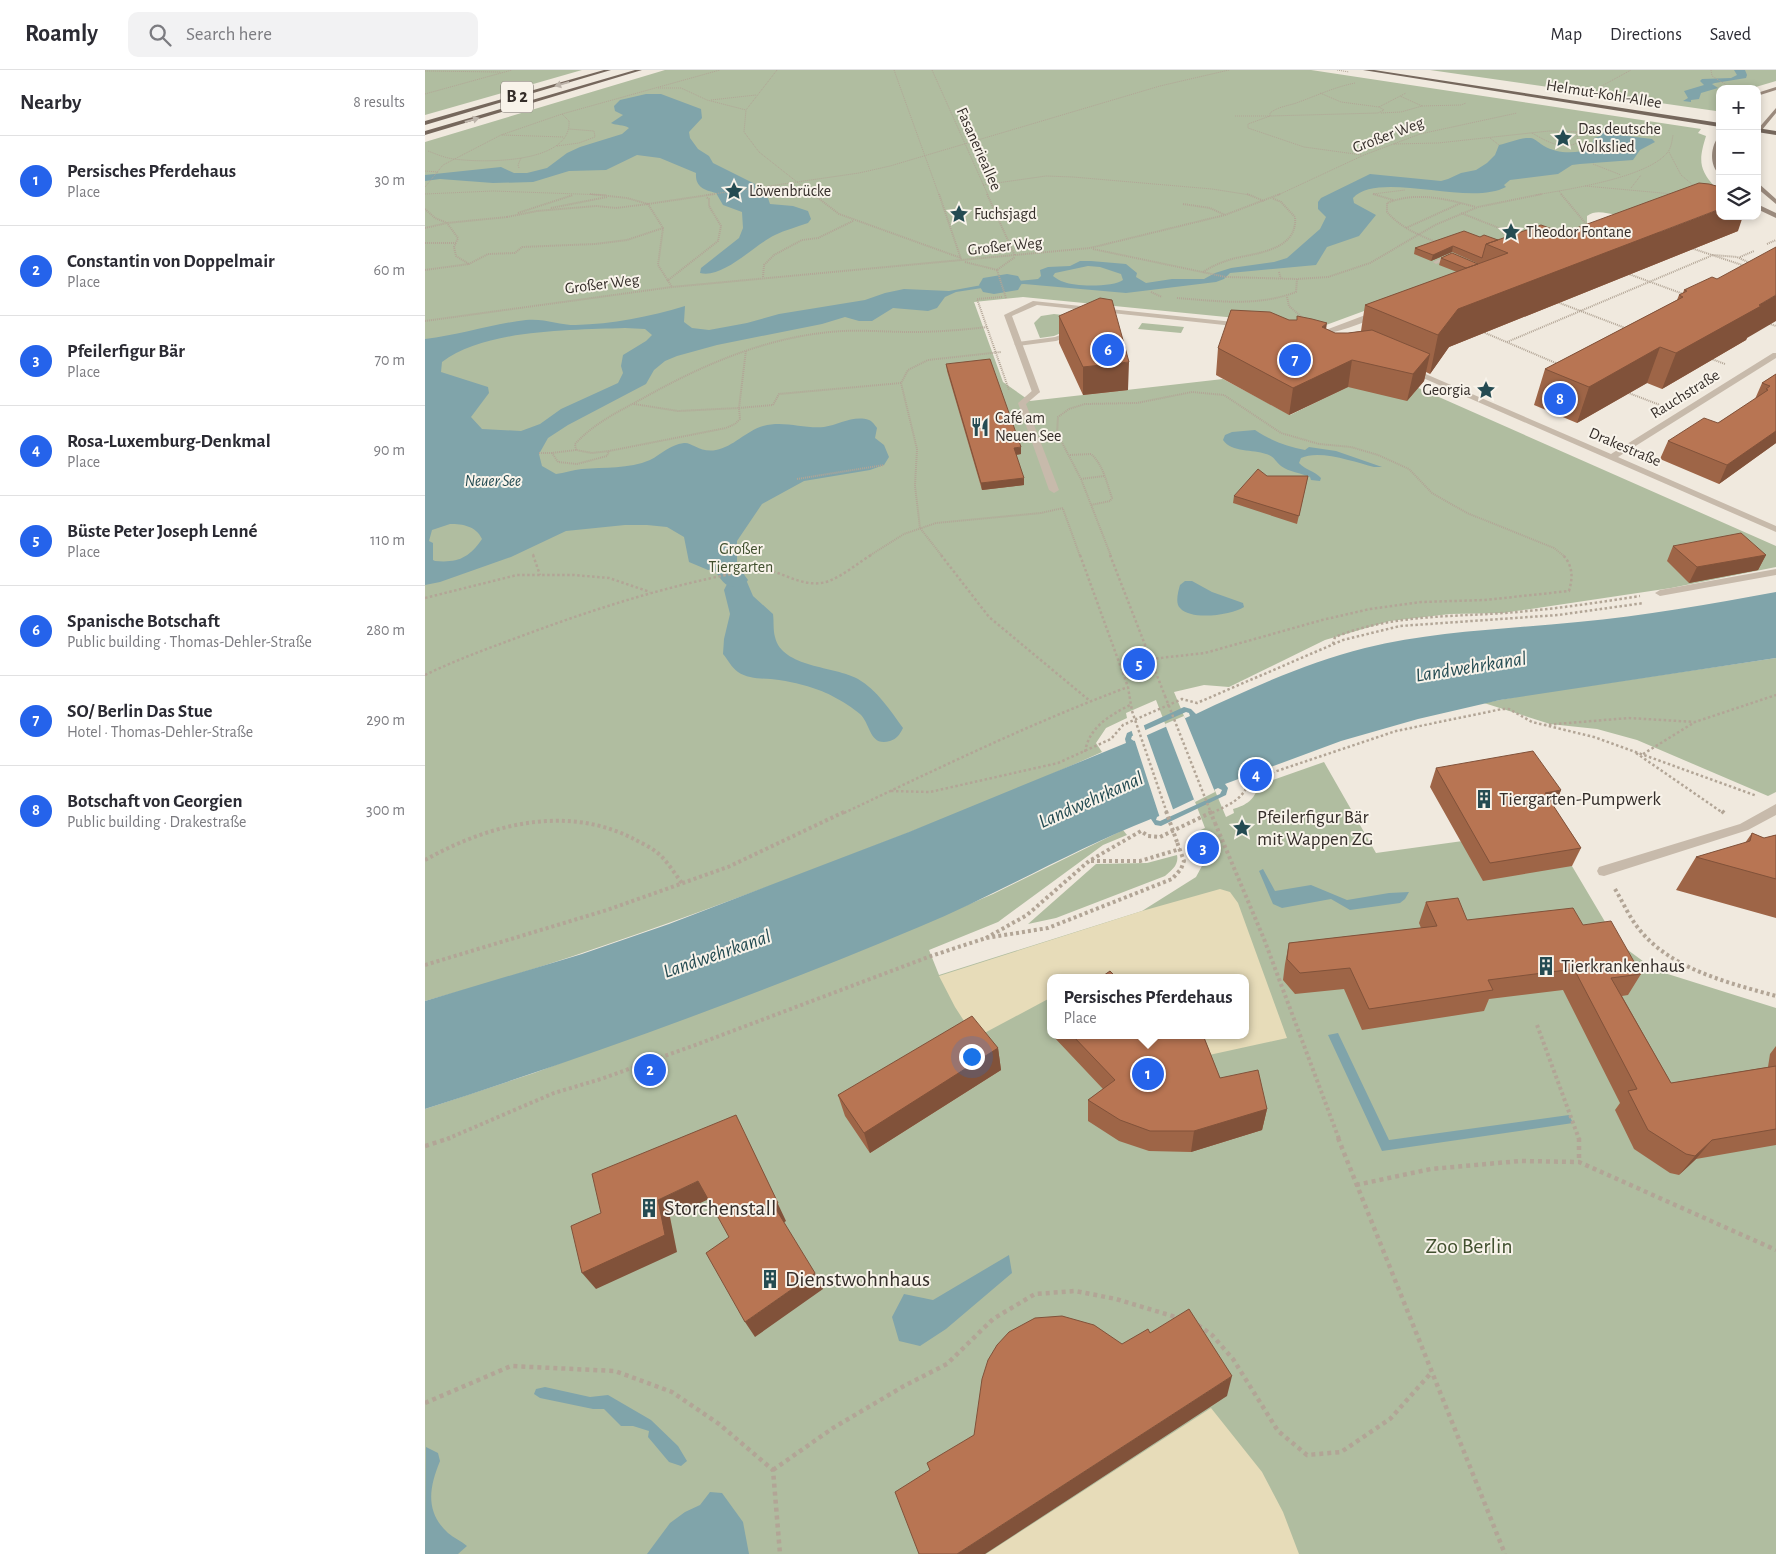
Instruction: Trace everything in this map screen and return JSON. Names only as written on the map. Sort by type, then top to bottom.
[{"type":"main road","name":"B 2","points":[[425,123],[609,70]]},
{"type":"main road","name":"B 2","points":[[425,133],[640,70]]},
{"type":"main road","name":"Helmut-Kohl-Allee","points":[[1365,70],[1716,124]]},
{"type":"main road","name":"Helmut-Kohl-Allee","points":[[1403,70],[1663,109]]},
{"type":"main road","points":[[1761,94],[1776,88]]},
{"type":"main road","points":[[1760,130],[1776,110]]},
{"type":"main road","points":[[1761,122],[1776,125]]},
{"type":"main road","points":[[1761,132],[1776,133]]},
{"type":"main road","points":[[1716,150],[1714,156],[1716,165]]},
{"type":"main road","points":[[1761,188],[1776,202]]},
{"type":"main road","points":[[1761,208],[1776,216]]},
{"type":"street","points":[[1436,262],[1451,256],[1465,262]]},
{"type":"street","points":[[1054,490],[1022,403],[1036,392],[1008,315],[1036,304],[1249,326]]},
{"type":"street","points":[[1097,318],[1101,310]]},
{"type":"street","points":[[1324,334],[1388,310]]},
{"type":"street","points":[[1018,344],[1056,339],[1079,329]]},
{"type":"street","points":[[1308,332],[1324,334],[1336,339]]},
{"type":"street","name":"Rauchstraße","points":[[1611,458],[1776,355]]},
{"type":"street","name":"Drakestraße","points":[[1401,367],[1776,529]]},
{"type":"street","points":[[1662,592],[1776,572]]},
{"type":"street","points":[[1604,871],[1745,827],[1776,809]]},
{"type":"path","points":[[425,94],[512,70]]},
{"type":"path","points":[[425,187],[443,166],[453,159],[513,130],[651,88],[720,70]]},
{"type":"path","points":[[777,70],[746,110],[744,132],[759,152],[831,209],[853,221],[961,258]]},
{"type":"path","points":[[894,70],[962,262],[997,270]]},
{"type":"path","name":"Fasanerieallee","points":[[932,70],[1015,256]]},
{"type":"path","points":[[537,211],[596,206],[616,208],[859,173],[965,145],[1160,86],[1229,70]]},
{"type":"path","points":[[1594,90],[1631,70]]},
{"type":"path","points":[[1711,70],[1712,76],[1726,85]]},
{"type":"path","points":[[425,71],[504,72]]},
{"type":"path","points":[[681,88],[683,81]]},
{"type":"path","points":[[1357,83],[1334,87],[1297,104],[1277,108],[1270,116],[1248,124],[1248,128],[1277,140],[1319,151],[1364,155]]},
{"type":"path","points":[[651,88],[681,88],[707,100],[746,110]]},
{"type":"path","points":[[1379,107],[1411,92]]},
{"type":"path","points":[[1320,93],[1327,98],[1351,104],[1379,107],[1384,110],[1378,113]]},
{"type":"path","points":[[707,100],[756,95]]},
{"type":"path","points":[[1400,96],[1422,106]]},
{"type":"path","points":[[1235,116],[1401,112],[1422,106],[1461,105],[1466,103]]},
{"type":"path","name":"Großer Weg","points":[[425,321],[672,287],[763,277],[962,262],[1089,248],[1225,215],[1272,198],[1392,144],[1449,126],[1523,112]]},
{"type":"path","points":[[425,150],[453,159],[491,160],[521,158],[539,154],[554,146],[569,132],[569,120],[562,114]]},
{"type":"path","points":[[554,146],[579,143],[595,137],[595,131],[569,129]]},
{"type":"path","points":[[513,130],[524,136]]},
{"type":"path","points":[[1532,132],[1550,143],[1567,147],[1575,144],[1578,140],[1576,131]]},
{"type":"path","points":[[1392,144],[1438,143],[1532,132],[1608,132]]},
{"type":"path","points":[[1089,248],[1226,277],[1297,279],[1328,277],[1370,263],[1435,225],[1461,213],[1582,186],[1654,166],[1669,152],[1674,134]]},
{"type":"path","points":[[501,135],[564,137]]},
{"type":"path","points":[[1490,138],[1499,145]]},
{"type":"path","points":[[1669,152],[1681,175],[1693,185]]},
{"type":"path","points":[[519,168],[518,165],[521,158]]},
{"type":"path","points":[[1593,164],[1622,176]]},
{"type":"path","points":[[425,170],[439,172]]},
{"type":"path","points":[[983,185],[1046,176],[1073,176],[1212,189],[1247,194],[1264,201]]},
{"type":"path","points":[[1631,189],[1641,176]]},
{"type":"path","points":[[1582,186],[1674,194]]},
{"type":"path","points":[[1393,200],[1373,194],[1405,190]]},
{"type":"path","points":[[425,194],[490,191],[576,194],[612,196],[648,204],[663,228],[658,265],[672,287]]},
{"type":"path","points":[[1559,191],[1572,208],[1582,216],[1587,225]]},
{"type":"path","points":[[507,217],[576,194]]},
{"type":"path","points":[[425,228],[447,223],[507,217],[612,196]]},
{"type":"path","points":[[667,281],[718,241],[721,226],[709,206],[709,199],[705,196]]},
{"type":"path","points":[[1202,273],[1210,267],[1232,259],[1278,248],[1286,240],[1296,225],[1295,217],[1281,202],[1272,198]]},
{"type":"path","points":[[1417,236],[1397,224],[1387,212],[1387,203],[1402,198],[1432,198],[1478,208]]},
{"type":"path","points":[[1406,228],[1461,203]]},
{"type":"path","points":[[1183,204],[1210,208],[1225,215]]},
{"type":"path","points":[[425,209],[435,218],[447,223],[458,238],[454,247],[456,256],[469,264]]},
{"type":"path","points":[[1461,213],[1504,230],[1518,231],[1521,233],[1519,235]]},
{"type":"path","points":[[763,277],[764,265],[774,255],[802,240],[818,238],[853,221]]},
{"type":"path","points":[[425,270],[469,264],[488,254],[515,253],[522,247],[595,244],[627,240],[663,228]]},
{"type":"path","points":[[1504,230],[1502,233],[1506,235],[1519,235],[1528,238]]},
{"type":"path","points":[[1767,244],[1776,240]]},
{"type":"path","points":[[425,243],[456,243]]},
{"type":"path","points":[[1686,246],[1753,269]]},
{"type":"path","points":[[1739,257],[1754,251]]},
{"type":"path","points":[[1507,342],[1713,255],[1739,257],[1750,263],[1749,267]]},
{"type":"path","points":[[997,270],[1015,256]]},
{"type":"path","points":[[997,270],[1002,286]]},
{"type":"path","points":[[1279,272],[1281,279]]},
{"type":"path","points":[[1622,272],[1685,295]]},
{"type":"path","points":[[1171,297],[1259,302],[1287,297],[1296,292],[1297,279]]},
{"type":"path","points":[[1151,292],[1163,297],[1155,297]]},
{"type":"path","points":[[1287,297],[1289,306],[1306,321]]},
{"type":"path","points":[[1553,300],[1634,331]]},
{"type":"path","points":[[1767,323],[1776,326]]},
{"type":"path","points":[[576,450],[575,444],[592,427],[702,366],[746,350],[796,337],[830,332],[914,332],[987,327]]},
{"type":"path","points":[[1482,332],[1559,365]]},
{"type":"path","points":[[539,453],[576,450],[592,452],[609,451],[725,428],[735,424],[739,419],[746,350]]},
{"type":"path","points":[[1001,352],[928,360],[908,370],[901,383],[917,449],[915,486],[920,528],[989,617],[1090,701]]},
{"type":"path","points":[[1704,356],[1730,366]]},
{"type":"path","points":[[633,404],[678,411],[739,408],[773,405],[779,394],[901,383]]},
{"type":"path","points":[[1619,389],[1663,406]]},
{"type":"path","points":[[1151,659],[1205,653],[1322,620],[1370,609],[1421,602],[1485,600],[1569,591],[1573,581],[1571,567],[1565,555],[1554,548],[1467,513],[1432,493],[1409,469],[1378,455],[1351,447],[1319,444],[1281,433],[1224,395],[1192,392],[1137,402],[1085,404],[1069,409],[1058,418],[1057,433],[1081,479],[1165,696],[1215,823],[1264,939],[1356,1185],[1505,1554]]},
{"type":"path","points":[[552,453],[558,462],[570,465],[599,460],[607,456],[609,451]]},
{"type":"path","points":[[1070,455],[1090,453],[1095,456],[1112,498],[1110,502],[1091,506]]},
{"type":"path","points":[[797,479],[884,465]]},
{"type":"path","points":[[1081,479],[1103,476]]},
{"type":"path","points":[[425,675],[453,662],[572,617],[651,592],[742,572],[760,570],[774,572],[787,578],[808,583],[829,580],[904,534],[935,523],[1041,513],[1063,508],[1128,687],[1130,705],[1184,861],[1181,869],[1172,879],[1049,928],[986,938],[931,956],[663,1056],[553,1093],[438,1143],[425,1146]]},
{"type":"path","points":[[533,554],[540,575]]},
{"type":"path","points":[[425,598],[517,575],[574,575],[609,578],[651,592]]},
{"type":"path","points":[[1333,645],[1335,636],[1379,623],[1412,618],[1558,608],[1662,592]]},
{"type":"path","points":[[891,791],[930,792],[1058,762],[1085,752],[1111,739],[1123,724],[1182,699],[1197,703],[1233,690],[1343,640],[1400,626],[1558,615],[1649,603]]},
{"type":"path","points":[[425,965],[599,912],[728,867],[1090,701],[1128,687]]},
{"type":"path","points":[[1642,754],[1695,722],[1776,695]]},
{"type":"path","points":[[1085,752],[1085,744],[1090,734],[1101,723],[1130,705]]},
{"type":"path","points":[[986,938],[1027,915],[1089,861],[1141,831],[1148,836],[1159,837],[1232,803],[1246,792],[1250,780],[1396,731],[1502,709],[1509,709],[1540,725],[1594,737],[1758,796]]},
{"type":"path","points":[[1540,725],[1629,718],[1695,722]]},
{"type":"path","points":[[1631,750],[1745,827]]},
{"type":"path","points":[[425,860],[459,842],[487,832],[552,820],[585,822],[624,832],[663,857],[682,883]]},
{"type":"path","points":[[1089,861],[1140,861],[1180,849]]},
{"type":"path","points":[[1604,871],[1640,930],[1672,958],[1734,984],[1776,996]]},
{"type":"path","points":[[1537,1025],[1579,1137],[1579,1162]]},
{"type":"path","points":[[1356,1185],[1431,1169],[1520,1161],[1579,1162],[1776,1250]]},
{"type":"path","points":[[773,1470],[833,1428],[947,1364],[993,1319],[1035,1294],[1075,1291],[1116,1299],[1186,1320]]},
{"type":"path","points":[[1195,1323],[1215,1336],[1246,1375],[1276,1428],[1307,1455],[1341,1452],[1390,1419],[1431,1373]]},
{"type":"path","points":[[425,1403],[511,1366],[615,1371],[672,1392],[719,1424],[773,1470],[780,1554]]},
{"type":"green space","points":[[425,70],[582,70],[425,115]]},
{"type":"green space","points":[[665,70],[1311,70],[1701,129],[1698,133],[1706,136],[1701,163],[1705,175],[1715,187],[1621,214],[1599,212],[1591,214],[1587,216],[1587,226],[1584,230],[1326,325],[1318,326],[1023,297],[974,302],[1003,382],[1030,401],[1223,379],[1290,415],[1380,371],[1776,546],[1776,567],[1671,588],[1503,613],[1450,614],[1390,621],[1325,640],[1229,687],[1204,685],[1174,692],[1226,817],[1234,813],[1233,809],[1249,801],[1255,795],[1259,785],[1324,762],[1376,853],[1550,829],[1617,942],[1655,970],[1776,1008],[1776,1554],[425,1554],[425,1109],[534,1073],[859,951],[993,894],[1123,830],[1127,835],[1103,845],[998,922],[929,950],[939,975],[1142,911],[1196,877],[1203,864],[1201,844],[1196,832],[1205,828],[1156,700],[1126,713],[1127,718],[1106,728],[1096,743],[1102,752],[984,803],[650,930],[516,975],[425,1001],[425,142]]},
{"type":"green space","points":[[1430,70],[1776,70],[1776,81],[1761,85],[1716,85],[1716,111]]},
{"type":"green space","points":[[1054,314],[1090,318],[1089,321],[1054,336],[1040,338],[1034,323],[1041,316]]},
{"type":"green space","points":[[1142,323],[1184,327],[1181,333],[1138,329]]},
{"type":"green space","points":[[1776,658],[1776,792],[1768,796],[1637,740],[1597,729],[1550,724],[1484,703],[1526,695]]},
{"type":"green space","points":[[1177,855],[1176,864],[1165,876],[1056,918],[1028,924],[1096,864],[1147,863]]},
{"type":"sand","points":[[1220,889],[1230,892],[1238,903],[1287,1038],[1200,1057],[1164,1039],[1249,1039],[1249,974],[1047,974],[1047,1000],[975,1038],[955,1007],[939,976],[1142,911]]},
{"type":"sand","points":[[1211,1408],[1262,1472],[1283,1512],[1299,1554],[986,1554]]},
{"type":"water","points":[[1734,70],[1745,70],[1747,75],[1746,78],[1712,84],[1716,89],[1701,93],[1699,99],[1691,100],[1691,102],[1683,101],[1688,98],[1684,91],[1704,85],[1700,81],[1702,79],[1731,78],[1737,75]]},
{"type":"water","points":[[646,94],[661,94],[701,109],[702,118],[689,132],[690,138],[698,149],[709,156],[713,163],[755,184],[755,188],[768,198],[770,204],[793,206],[808,211],[811,219],[808,223],[775,235],[728,266],[709,274],[700,273],[701,268],[739,238],[743,228],[742,212],[723,205],[716,193],[701,187],[697,182],[696,173],[660,158],[637,155],[606,170],[569,171],[533,182],[493,183],[440,179],[425,181],[425,175],[501,167],[514,173],[527,173],[547,168],[567,153],[580,147],[622,134],[629,128],[611,123],[623,115],[615,111],[614,106],[620,100]]},
{"type":"water","points":[[1602,133],[1652,139],[1655,142],[1640,150],[1633,160],[1572,165],[1558,174],[1510,180],[1504,185],[1506,187],[1490,192],[1448,192],[1403,187],[1383,187],[1366,190],[1353,198],[1354,203],[1376,215],[1359,236],[1327,247],[1316,265],[1230,273],[1224,279],[1216,282],[1126,293],[1024,284],[1008,285],[1007,282],[1038,279],[1041,276],[1040,270],[1048,267],[1070,266],[1080,261],[1126,264],[1137,273],[1136,277],[1146,283],[1172,279],[1204,279],[1231,268],[1274,262],[1287,258],[1320,229],[1326,217],[1318,209],[1318,202],[1321,198],[1370,174],[1441,181],[1461,173],[1476,170],[1495,155],[1499,145],[1515,140],[1531,138],[1555,151],[1574,152],[1591,148],[1594,138],[1601,136]],"holes":[[[1088,266],[1100,267],[1121,274],[1123,280],[1112,284],[1085,285],[1069,284],[1053,276],[1055,273]]]},
{"type":"water","name":"Neuer See","points":[[993,283],[995,286],[956,292],[945,297],[937,308],[928,311],[893,308],[872,321],[859,321],[845,317],[822,324],[717,345],[677,356],[665,361],[654,370],[646,384],[568,425],[548,438],[539,454],[542,466],[556,474],[582,469],[634,465],[650,460],[670,448],[684,443],[705,450],[716,450],[728,446],[757,428],[771,424],[824,427],[857,419],[872,422],[877,428],[875,438],[884,445],[889,457],[884,465],[870,470],[804,481],[762,504],[737,541],[737,565],[708,570],[689,562],[684,537],[667,527],[625,525],[566,531],[511,557],[440,582],[425,585],[425,339],[526,320],[576,325],[617,321],[644,317],[685,306],[684,322],[692,328],[709,330],[747,323],[779,314],[865,300],[904,289],[949,291]],"holes":[[[645,329],[652,335],[646,341],[623,355],[621,366],[623,373],[618,383],[561,409],[540,424],[521,431],[482,429],[471,417],[489,393],[488,387],[441,372],[442,362],[460,351],[505,337],[555,331]],[[450,524],[469,527],[476,531],[482,539],[472,551],[462,558],[450,561],[435,561],[433,560],[433,543],[429,541],[432,530]]]},
{"type":"water","points":[[1255,430],[1273,440],[1292,447],[1305,450],[1309,447],[1336,451],[1382,467],[1374,467],[1327,456],[1317,455],[1301,458],[1299,463],[1321,478],[1320,481],[1311,480],[1310,477],[1284,468],[1269,455],[1237,449],[1223,440],[1225,435],[1232,432]]},
{"type":"water","points":[[742,579],[747,582],[753,596],[773,614],[774,634],[780,647],[788,655],[798,660],[848,675],[865,684],[883,701],[903,728],[896,738],[890,741],[878,741],[871,734],[864,718],[860,714],[829,694],[793,682],[742,675],[734,668],[723,654],[724,639],[730,614],[724,590],[728,582]]},
{"type":"water","points":[[1185,581],[1192,581],[1212,592],[1243,603],[1244,607],[1221,614],[1202,616],[1185,612],[1178,606],[1177,600],[1180,585]]},
{"type":"water","name":"Landwehrkanal","points":[[1776,592],[1776,658],[1500,700],[1418,719],[1341,741],[1225,784],[1228,788],[1226,795],[1161,826],[1155,825],[1151,819],[1122,831],[977,901],[797,977],[550,1067],[425,1109],[425,1001],[582,954],[669,924],[909,832],[1126,743],[1127,733],[1184,707],[1191,709],[1196,714],[1258,686],[1321,661],[1391,642],[1471,631],[1627,616]],"holes":[[[1186,712],[1190,716],[1134,741],[1131,739],[1132,736]],[[1218,788],[1222,790],[1220,794],[1160,821],[1156,820],[1157,817]]]},
{"type":"water","points":[[1263,869],[1275,891],[1311,885],[1347,900],[1389,893],[1409,892],[1400,903],[1350,910],[1331,899],[1282,908],[1273,904],[1259,871]]},
{"type":"water","points":[[1338,1033],[1389,1140],[1569,1115],[1573,1123],[1382,1151],[1328,1035]]},
{"type":"water","points":[[1009,1255],[1012,1273],[946,1329],[920,1346],[899,1341],[892,1317],[904,1294],[933,1300]]},
{"type":"water","points":[[545,1387],[590,1397],[608,1395],[651,1420],[678,1446],[687,1461],[681,1466],[669,1462],[648,1437],[649,1431],[633,1426],[621,1426],[604,1409],[593,1409],[540,1398],[534,1394],[536,1389]]},
{"type":"water","points":[[426,1447],[438,1453],[440,1461],[433,1481],[432,1508],[435,1517],[448,1533],[467,1546],[458,1554],[425,1554]]},
{"type":"water","points":[[710,1492],[722,1493],[743,1522],[749,1554],[647,1554],[670,1523],[685,1512],[700,1505]]},
{"type":"pier","points":[[1184,716],[1215,792],[1195,802],[1165,724]]},
{"type":"pier","points":[[1143,723],[1146,732],[1134,738],[1146,733],[1174,812],[1160,818],[1131,729]]},
{"type":"building","points":[[1699,183],[1716,186],[1716,211],[1458,309],[1438,335],[1365,305],[1508,253],[1486,244],[1541,225],[1563,233]]},
{"type":"building","points":[[1464,231],[1480,237],[1484,235],[1498,240],[1486,244],[1482,258],[1453,246],[1433,255],[1415,248]]},
{"type":"building","points":[[1776,247],[1776,295],[1759,305],[1761,306],[1676,353],[1660,347],[1589,387],[1545,369],[1683,297],[1679,295],[1687,291],[1684,290],[1712,277],[1717,279]]},
{"type":"building","points":[[1452,253],[1478,264],[1466,268],[1441,258]]},
{"type":"building","points":[[1100,298],[1112,300],[1129,362],[1083,367],[1059,316]]},
{"type":"building","points":[[1231,310],[1270,312],[1289,320],[1297,320],[1297,316],[1312,319],[1327,323],[1322,327],[1335,333],[1372,330],[1430,354],[1413,374],[1352,360],[1293,388],[1218,348]]},
{"type":"building","name":"Café am Neuen See","points":[[990,359],[1021,447],[1014,448],[1024,478],[981,483],[946,364]]},
{"type":"building","points":[[1776,374],[1776,431],[1727,465],[1668,441],[1704,418],[1718,423],[1768,390],[1766,389],[1770,386],[1762,383]]},
{"type":"building","points":[[1258,469],[1267,476],[1308,476],[1299,516],[1234,496]]},
{"type":"building","points":[[1741,533],[1766,555],[1697,567],[1673,546]]},
{"type":"building","points":[[1533,751],[1561,790],[1545,793],[1581,848],[1490,863],[1436,768]]},
{"type":"building","points":[[1752,833],[1764,838],[1776,835],[1776,879],[1696,857],[1750,841]]},
{"type":"building","points":[[1458,898],[1467,920],[1573,908],[1583,925],[1611,921],[1641,974],[1611,978],[1671,1083],[1776,1066],[1776,1129],[1712,1140],[1695,1156],[1686,1154],[1648,1130],[1628,1091],[1637,1089],[1574,969],[1488,980],[1493,990],[1369,1009],[1350,968],[1300,973],[1287,959],[1289,943],[1437,926],[1426,902]]},
{"type":"building","points":[[972,1016],[998,1048],[864,1133],[838,1095]]},
{"type":"building","points":[[1076,1039],[1205,1039],[1220,1078],[1258,1070],[1267,1109],[1194,1131],[1150,1131],[1120,1120],[1088,1100],[1115,1080]]},
{"type":"building","points":[[736,1115],[778,1203],[774,1206],[815,1273],[745,1322],[706,1253],[729,1237],[698,1181],[658,1200],[665,1235],[582,1273],[571,1226],[601,1213],[592,1174]]},
{"type":"building","points":[[1189,1309],[1232,1376],[957,1554],[919,1554],[895,1492],[930,1470],[927,1463],[974,1435],[982,1379],[988,1360],[997,1345],[1009,1332],[1035,1318],[1062,1316],[1094,1325],[1122,1344],[1148,1329],[1150,1333]]},
{"type":"waterway","points":[[994,285],[1007,283]]},
{"type":"waterway","points":[[726,568],[735,580]]},
{"type":"place","name":"Das deutsche Volkslied","points":[[1563,138]]},
{"type":"place","name":"Löwenbrücke","points":[[734,191]]},
{"type":"place","name":"Fuchsjagd","points":[[959,214]]},
{"type":"place","name":"Theodor Fontane","points":[[1511,232]]},
{"type":"place","name":"Spanische Botschaft","points":[[1108,350]]},
{"type":"place","name":"SO/ Berlin Das Stue","points":[[1295,360]]},
{"type":"place","name":"Georgia","points":[[1486,390]]},
{"type":"place","name":"Botschaft von Georgien","points":[[1560,399]]},
{"type":"place","name":"Café am Neuen See","points":[[980,427]]},
{"type":"place","name":"Büste Peter Joseph Lenné","points":[[1139,664]]},
{"type":"place","name":"Rosa-Luxemburg-Denkmal","points":[[1256,775]]},
{"type":"place","name":"Tiergarten-Pumpwerk","points":[[1484,799]]},
{"type":"place","name":"Pfeilerfigur Bär mit Wappen ZG","points":[[1242,828]]},
{"type":"place","name":"Pfeilerfigur Bär","points":[[1203,848]]},
{"type":"place","name":"Tierkrankenhaus","points":[[1546,966]]},
{"type":"place","name":"Constantin von Doppelmair","points":[[650,1070]]},
{"type":"place","name":"Persisches Pferdehaus","points":[[1148,1074]]},
{"type":"place","name":"Storchenstall","points":[[649,1208]]},
{"type":"place","name":"Dienstwohnhaus","points":[[770,1279]]},
{"type":"park label","name":"Großer Tiergarten","points":[[741,558]]},
{"type":"park label","name":"Zoo Berlin","points":[[1469,1246]]}]
